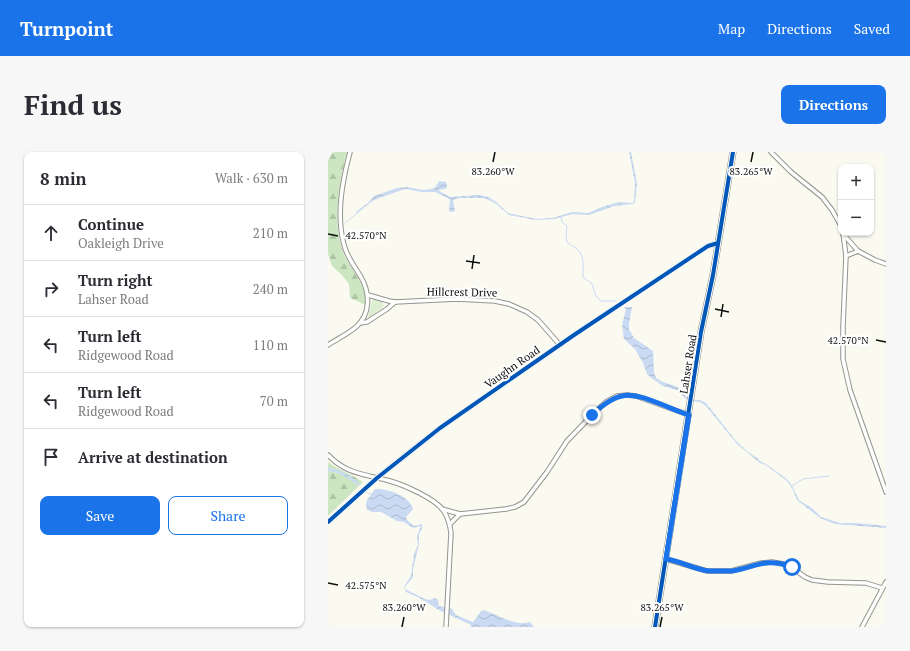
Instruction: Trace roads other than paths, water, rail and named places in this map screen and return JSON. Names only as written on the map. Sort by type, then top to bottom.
[{"type":"street","points":[[350,152],[341,194],[342,237],[347,255],[364,283],[368,295],[367,310],[360,324]]},
{"type":"street","name":"Lahser Road","points":[[655,627],[701,332],[733,152]]},
{"type":"street","points":[[771,152],[791,172],[822,197],[838,221]]},
{"type":"street","points":[[843,236],[846,256],[843,359],[850,390],[886,492]]},
{"type":"street","points":[[846,236],[858,251],[886,264]]},
{"type":"street","name":"Vaughn Road","points":[[328,522],[366,487],[445,424],[708,246],[718,243]]},
{"type":"street","points":[[846,256],[858,251]]},
{"type":"street","name":"Hillcrest Drive","points":[[368,295],[395,302],[457,299],[505,303],[522,309],[533,316],[560,345]]},
{"type":"street","points":[[328,345],[360,324],[367,322],[395,302]]},
{"type":"street","points":[[328,455],[344,468],[361,475],[390,481],[415,491],[442,509],[460,514],[506,509],[515,507],[524,502],[567,441],[597,410],[613,398],[627,395],[636,396],[689,415]]},
{"type":"street","points":[[442,509],[450,524],[451,541],[446,627]]},
{"type":"street","points":[[450,524],[460,514]]},
{"type":"street","points":[[666,559],[707,571],[731,571],[761,563],[772,562],[792,567],[804,577],[812,580],[866,583],[882,588]]},
{"type":"street","points":[[862,627],[886,582]]},
{"type":"water","points":[[629,152],[631,152],[637,184],[635,203],[614,206],[589,215],[572,214],[555,219],[536,220],[509,215],[495,203],[484,198],[460,198],[453,200],[455,211],[451,212],[449,211],[450,199],[435,192],[422,192],[405,189],[371,202],[355,215],[357,211],[368,203],[374,196],[397,188],[407,187],[423,190],[431,189],[435,188],[439,181],[446,182],[447,187],[439,191],[450,197],[480,195],[488,197],[495,201],[508,213],[536,219],[553,218],[572,212],[588,213],[619,202],[633,203],[635,183]]},
{"type":"water","points":[[624,307],[632,307],[629,329],[634,338],[653,351],[654,372],[656,378],[678,387],[687,398],[700,400],[706,403],[736,441],[748,452],[789,481],[799,500],[813,509],[821,517],[840,523],[886,526],[886,528],[835,524],[820,518],[797,500],[787,481],[766,465],[760,463],[737,444],[706,406],[700,402],[687,400],[677,390],[663,386],[650,377],[647,374],[635,349],[624,339],[622,325],[626,309]]},
{"type":"water","points":[[328,468],[349,475],[359,483],[359,486],[341,475],[328,471]]},
{"type":"water","points":[[375,489],[392,491],[403,497],[411,504],[413,509],[406,517],[407,520],[414,526],[422,524],[419,535],[419,544],[413,569],[413,577],[405,589],[425,599],[430,600],[435,598],[438,600],[439,606],[452,609],[456,615],[473,622],[483,610],[518,623],[530,622],[534,627],[471,627],[471,625],[406,592],[404,587],[411,576],[414,554],[418,545],[417,536],[421,526],[413,528],[404,522],[397,521],[381,512],[367,510],[367,500]]},
{"type":"waterway","points":[[345,223],[355,215]]},
{"type":"waterway","points":[[561,217],[562,222],[567,226],[567,242],[576,248],[581,254],[583,261],[583,277],[592,284],[596,296],[601,301],[616,301]]},
{"type":"waterway","points":[[792,486],[803,479],[829,476]]},
{"type":"waterway","points":[[366,492],[372,495]]}]
